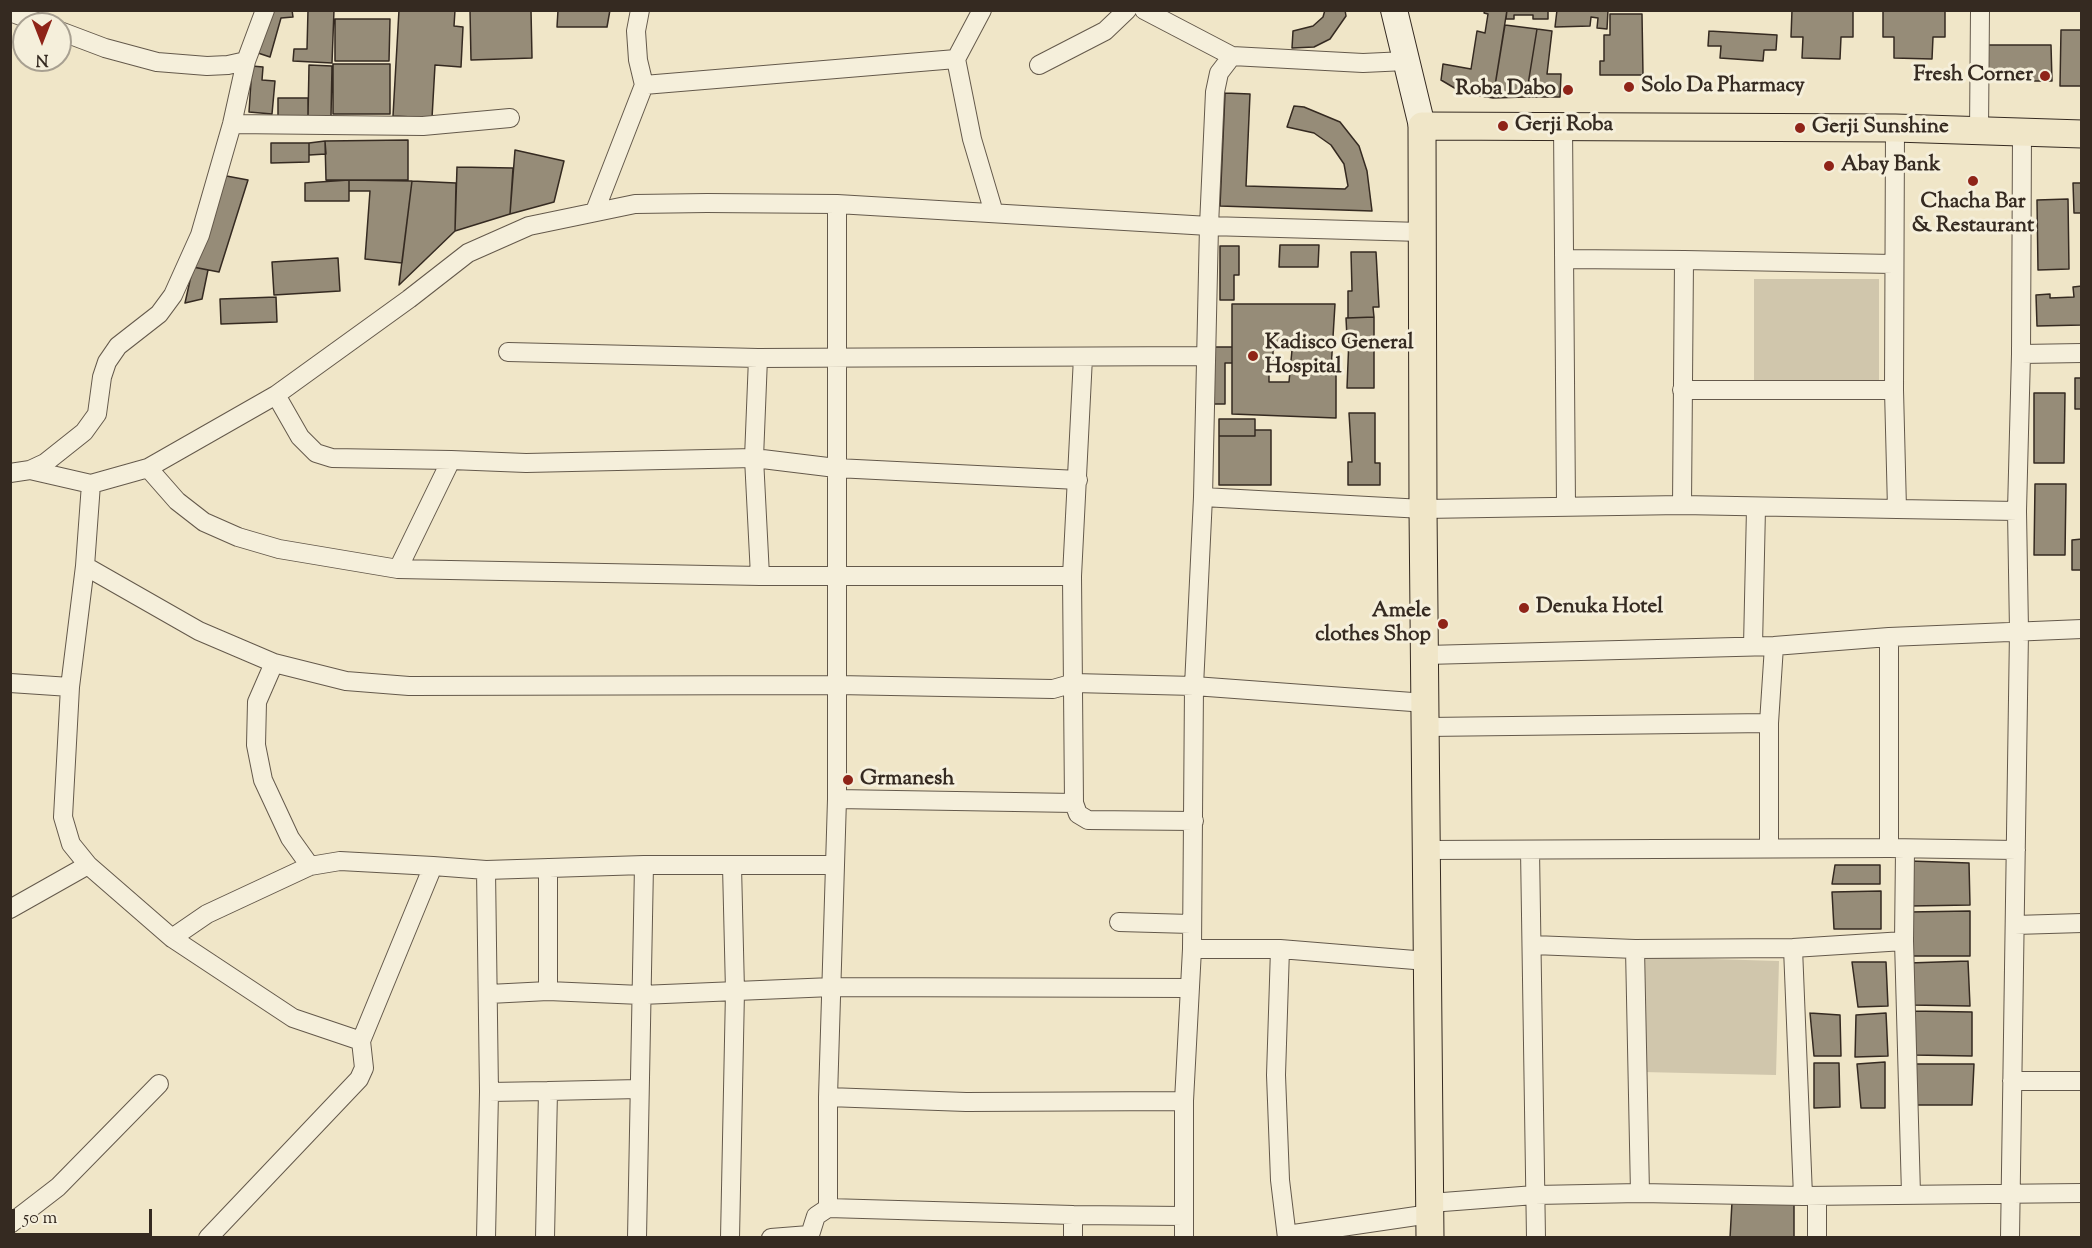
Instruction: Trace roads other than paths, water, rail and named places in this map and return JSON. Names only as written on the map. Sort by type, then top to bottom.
[{"type":"main road","points":[[1394,10],[1422,126],[1430,1218]]},
{"type":"main road","points":[[1422,126],[1563,125],[1895,129],[2082,134]]},
{"type":"street","points":[[10,473],[30,470],[45,463],[84,432],[97,414],[102,377],[107,362],[118,346],[159,314],[173,295],[200,235],[232,124],[246,61],[266,10]]},
{"type":"street","points":[[595,211],[644,85],[636,31],[640,10]]},
{"type":"street","points":[[982,10],[956,59],[972,139],[994,213]]},
{"type":"street","points":[[1039,65],[1105,31],[1127,10]]},
{"type":"street","points":[[1143,10],[1232,56],[1363,63],[1406,62]]},
{"type":"street","points":[[1979,131],[1980,10]]},
{"type":"street","points":[[72,36],[105,48],[157,62],[207,66],[246,61]]},
{"type":"street","points":[[1184,1238],[1184,1101],[1192,950],[1194,686],[1203,497],[1204,356],[1209,226],[1215,92],[1220,73],[1232,56]]},
{"type":"street","points":[[644,85],[956,59]]},
{"type":"street","points":[[232,124],[423,126],[510,118]]},
{"type":"street","points":[[1563,125],[1566,259],[1566,506]]},
{"type":"street","points":[[1895,129],[1893,264],[1897,508]]},
{"type":"street","points":[[2010,1238],[2019,631],[2017,511],[2021,354],[2022,132]]},
{"type":"street","points":[[30,470],[91,484],[148,468],[276,395],[468,253],[529,226],[635,204],[837,204],[1209,226],[1421,232]]},
{"type":"street","points":[[828,1208],[828,1097],[837,799],[836,468],[839,358],[837,204]]},
{"type":"street","points":[[1566,259],[1893,264]]},
{"type":"street","points":[[1682,505],[1684,260]]},
{"type":"street","points":[[508,352],[758,358],[1204,356]]},
{"type":"street","points":[[2021,354],[2082,353]]},
{"type":"street","points":[[1083,357],[1072,576],[1074,803],[1078,814],[1088,820],[1194,821]]},
{"type":"street","points":[[758,358],[754,458],[760,576]]},
{"type":"street","points":[[1682,390],[1894,390]]},
{"type":"street","points":[[276,395],[300,437],[316,453],[332,458],[526,463],[754,458],[836,468],[1078,480]]},
{"type":"street","points":[[398,569],[451,460]]},
{"type":"street","points":[[148,468],[177,501],[204,522],[238,537],[279,549],[398,569],[760,576],[1072,576]]},
{"type":"street","points":[[91,484],[85,566],[70,687],[63,817],[71,844],[88,865],[172,938],[293,1018],[361,1041]]},
{"type":"street","points":[[1203,497],[1423,508],[1682,505],[2017,511]]},
{"type":"street","points":[[1753,646],[1756,508]]},
{"type":"street","points":[[85,566],[199,631],[274,663],[345,681],[409,686],[837,685],[1053,689],[1074,684],[1194,686],[1426,715],[1769,723]]},
{"type":"street","points":[[1426,655],[1774,646],[1889,637],[2082,629]]},
{"type":"street","points":[[1889,637],[1897,849],[1904,941],[1911,1194]]},
{"type":"street","points":[[1769,848],[1769,723],[1774,646]]},
{"type":"street","points":[[274,663],[256,702],[256,745],[263,780],[291,838],[310,866]]},
{"type":"street","points":[[10,683],[70,687]]},
{"type":"street","points":[[837,799],[1074,803]]},
{"type":"street","points":[[1426,850],[1769,848],[2016,850]]},
{"type":"street","points":[[1530,850],[1536,1238]]},
{"type":"street","points":[[172,938],[207,914],[310,866],[340,861],[486,870],[644,865],[835,865]]},
{"type":"street","points":[[10,909],[88,865]]},
{"type":"street","points":[[637,1238],[644,865]]},
{"type":"street","points":[[208,1238],[359,1079],[364,1068],[361,1041],[433,866]]},
{"type":"street","points":[[730,1238],[735,991],[732,866]]},
{"type":"street","points":[[548,991],[549,868]]},
{"type":"street","points":[[486,870],[489,994],[486,1238]]},
{"type":"street","points":[[1119,922],[1191,924]]},
{"type":"street","points":[[2015,925],[2082,923]]},
{"type":"street","points":[[1533,945],[1635,949],[1793,948],[1904,941]]},
{"type":"street","points":[[1793,948],[1810,1196],[1817,1238]]},
{"type":"street","points":[[1192,950],[1280,949],[1427,961]]},
{"type":"street","points":[[1280,949],[1276,1075],[1280,1180],[1287,1236],[1430,1218],[1535,1195],[1640,1193],[1810,1196],[2082,1193]]},
{"type":"street","points":[[1635,949],[1640,1193]]},
{"type":"street","points":[[489,994],[548,991],[641,995],[832,987],[1190,988]]},
{"type":"street","points":[[2012,1081],[2082,1081]]},
{"type":"street","points":[[10,1224],[58,1187],[159,1084]]},
{"type":"street","points":[[489,1092],[639,1089]]},
{"type":"street","points":[[545,1238],[548,1091]]},
{"type":"street","points":[[828,1097],[966,1102],[1184,1101]]},
{"type":"street","points":[[771,1238],[809,1236],[816,1216],[828,1208],[1184,1216]]},
{"type":"street","points":[[1073,1215],[1073,1238]]},
{"type":"place","name":"Fresh Corner","points":[[2045,76]]},
{"type":"place","name":"Solo Da Pharmacy","points":[[1629,87]]},
{"type":"place","name":"Roba Dabo","points":[[1568,90]]},
{"type":"place","name":"Gerji Roba","points":[[1503,126]]},
{"type":"place","name":"Gerji Sunshine","points":[[1800,128]]},
{"type":"place","name":"Abay Bank","points":[[1829,166]]},
{"type":"place","name":"Chacha Bar & Restaurant","points":[[1973,181]]},
{"type":"place","name":"Kadisco General Hospital","points":[[1253,356]]},
{"type":"place","name":"Denuka Hotel","points":[[1524,608]]},
{"type":"place","name":"Amele clothes Shop","points":[[1443,624]]},
{"type":"place","name":"Grmanesh","points":[[848,780]]}]
